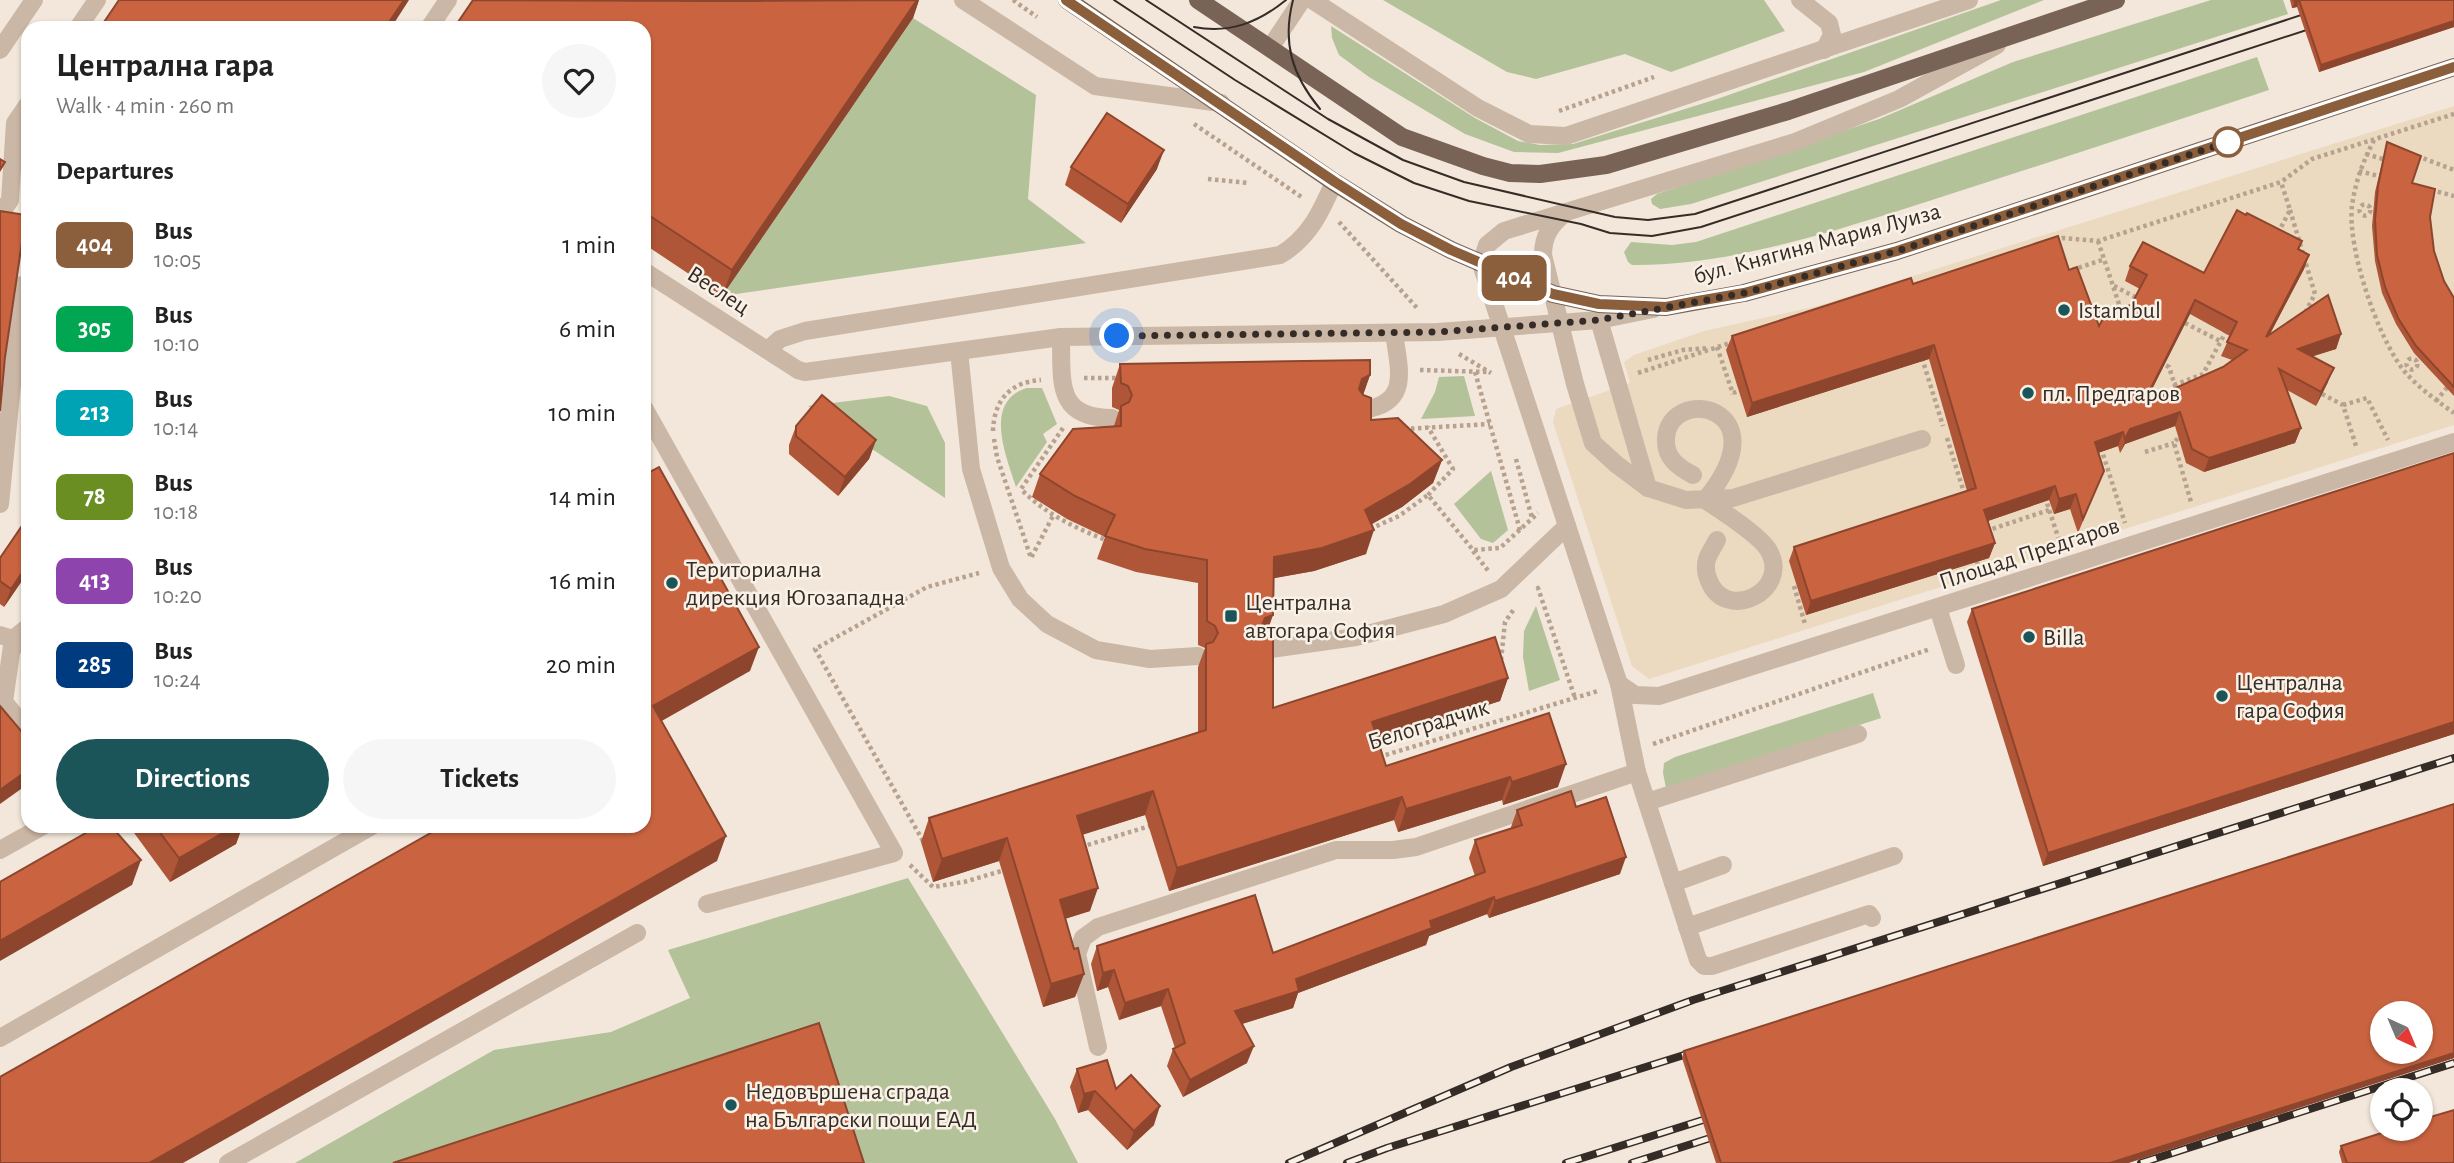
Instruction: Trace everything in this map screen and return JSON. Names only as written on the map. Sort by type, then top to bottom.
[{"type":"main road","name":"бул. Княгиня Мария Луиза","points":[[1067,0],[1401,224],[1481,264],[1553,294],[1599,304],[1666,307],[1744,293],[1897,251],[2454,67]]},
{"type":"main road","points":[[1198,0],[1402,137],[1483,166],[1510,173],[1541,174],[1606,165],[1645,155],[1788,111],[2116,0]]},
{"type":"street","points":[[0,50],[34,0]]},
{"type":"street","points":[[83,21],[97,0]]},
{"type":"street","points":[[434,21],[448,0]]},
{"type":"street","name":"бул. Княгиня Мария Луиза","points":[[964,0],[1095,86],[1221,103]]},
{"type":"street","points":[[1270,48],[1302,0]]},
{"type":"street","points":[[1312,0],[1478,108],[1529,134],[1566,135],[1969,0]]},
{"type":"street","points":[[1800,0],[1829,23],[1832,35],[1824,50]]},
{"type":"street","points":[[1872,918],[1869,914],[1712,966],[1704,966],[1698,960],[1637,772],[1619,684],[1481,264],[1486,246],[1504,231],[1755,155],[1853,120],[1899,99],[2014,36]]},
{"type":"street","points":[[0,215],[10,200],[15,123],[21,114]]},
{"type":"street","points":[[768,350],[780,339],[805,331],[1280,255],[1297,245],[1322,211],[1335,182]]},
{"type":"street","points":[[1569,210],[1554,223],[1543,243],[1544,266],[1559,324],[1593,443],[1648,488],[1686,500],[1733,498],[1922,439]]},
{"type":"street","name":"Веслец","points":[[651,275],[805,372],[1061,337],[1438,332],[1599,320],[1666,307]]},
{"type":"street","points":[[0,504],[21,295]]},
{"type":"street","points":[[1599,320],[1648,488]]},
{"type":"street","points":[[1362,410],[1384,405],[1396,393],[1400,382],[1394,333]]},
{"type":"street","points":[[1061,337],[1062,379],[1066,396],[1076,410],[1096,418],[1112,418]]},
{"type":"street","points":[[959,351],[971,469],[1001,568],[1020,599],[1052,627],[1096,650],[1150,659],[1198,656]]},
{"type":"street","points":[[1693,475],[1672,460],[1667,452],[1666,433],[1682,412],[1704,409],[1722,417],[1729,426],[1733,443],[1723,476],[1704,500]]},
{"type":"street","points":[[651,420],[894,853],[707,904]]},
{"type":"street","name":"Площад Предгаров","points":[[1619,684],[1635,695],[1659,696],[2454,442]]},
{"type":"street","points":[[1704,500],[1723,512],[1768,550],[1773,568],[1769,584],[1763,591],[1748,600],[1738,601],[1730,600],[1715,591],[1707,577],[1706,568],[1707,559],[1717,540]]},
{"type":"street","points":[[1264,650],[1356,637],[1444,614],[1501,589],[1567,526]]},
{"type":"street","points":[[1938,608],[1956,665]]},
{"type":"street","points":[[14,640],[4,702],[21,723]]},
{"type":"street","points":[[1647,802],[1858,734]]},
{"type":"street","points":[[1098,1047],[1077,954],[1083,939],[1098,927],[1336,850],[1392,850],[1416,846],[1637,772]]},
{"type":"street","points":[[0,850],[30,833]]},
{"type":"street","points":[[0,1038],[360,833]]},
{"type":"street","points":[[1687,927],[1894,856]]},
{"type":"street","points":[[1673,883],[1723,865]]},
{"type":"street","points":[[228,1163],[637,933]]},
{"type":"path","points":[[1555,112],[1654,77]]},
{"type":"path","points":[[2050,242],[2063,238],[2098,241],[2281,182],[2312,159],[2454,114]]},
{"type":"path","points":[[2374,140],[2385,144]]},
{"type":"path","points":[[2374,140],[2360,171],[2352,208],[2354,239],[2362,277],[2376,318],[2406,370],[2436,401],[2454,413]]},
{"type":"path","points":[[2408,153],[2454,170]]},
{"type":"path","points":[[2366,154],[2390,162]]},
{"type":"path","points":[[1264,170],[1344,225],[1454,351],[1482,367]]},
{"type":"path","points":[[2360,171],[2386,178]]},
{"type":"path","points":[[1208,178],[1249,183]]},
{"type":"path","points":[[2281,182],[2315,294],[2304,315]]},
{"type":"path","points":[[2427,189],[2454,196]]},
{"type":"path","points":[[2352,208],[2360,209],[2361,206],[2367,205],[2371,210],[2379,211]]},
{"type":"path","points":[[2273,243],[2290,210]]},
{"type":"path","points":[[2098,241],[2123,317]]},
{"type":"path","points":[[2066,272],[2105,259]]},
{"type":"path","points":[[2113,286],[2137,298]]},
{"type":"path","points":[[2081,317],[2119,306]]},
{"type":"path","points":[[2174,384],[2203,374],[2234,317]]},
{"type":"path","points":[[2185,323],[2228,345]]},
{"type":"path","points":[[1628,376],[1745,339]]},
{"type":"path","points":[[1648,360],[1683,350],[1719,347]]},
{"type":"path","points":[[1719,347],[1736,403]]},
{"type":"path","points":[[2406,370],[2408,360],[2416,360],[2423,354]]},
{"type":"path","points":[[1921,356],[1927,365],[1961,477],[1966,499],[1958,501]]},
{"type":"path","points":[[2154,358],[2168,367],[2177,395]]},
{"type":"path","points":[[1399,369],[1490,372]]},
{"type":"path","points":[[1475,372],[1520,530]]},
{"type":"path","points":[[1031,558],[997,457],[992,428],[998,403],[1016,385],[1037,380],[1133,378]]},
{"type":"path","points":[[2436,401],[2454,379]]},
{"type":"path","points":[[1733,393],[1746,389]]},
{"type":"path","points":[[2322,394],[2343,405],[2367,398],[2388,440]]},
{"type":"path","points":[[2343,405],[2357,450]]},
{"type":"path","points":[[1076,410],[1021,489],[1034,503],[1072,525],[1106,540]]},
{"type":"path","points":[[1396,429],[1490,424]]},
{"type":"path","points":[[2144,452],[2174,443],[2187,425]]},
{"type":"path","points":[[1364,532],[1399,516],[1428,495],[1453,469],[1429,427]]},
{"type":"path","points":[[2099,442],[2125,523]]},
{"type":"path","points":[[2174,443],[2191,502]]},
{"type":"path","points":[[1049,446],[1062,446]]},
{"type":"path","points":[[1516,459],[1532,518]]},
{"type":"path","points":[[2043,492],[2060,543]]},
{"type":"path","points":[[1428,495],[1473,550],[1500,548],[1557,496]]},
{"type":"path","points":[[1982,532],[2049,510]]},
{"type":"path","points":[[923,841],[815,649],[927,587],[1031,558],[1054,514]]},
{"type":"path","points":[[1977,562],[1979,569]]},
{"type":"path","points":[[1793,584],[1813,649]]},
{"type":"path","points":[[1532,592],[1538,588],[1574,698]]},
{"type":"path","points":[[1501,665],[1505,622],[1520,602]]},
{"type":"path","points":[[1632,751],[1949,643]]},
{"type":"path","name":"Белоградчик","points":[[1375,758],[1619,684]]},
{"type":"path","points":[[1070,850],[1163,822]]},
{"type":"path","points":[[894,853],[919,871],[933,887],[964,883],[1017,866]]},
{"type":"green space","points":[[1383,0],[1764,0],[1785,31],[1671,72],[1625,54],[1536,79],[1507,72]]},
{"type":"green space","points":[[2001,0],[2044,0],[1864,72],[1558,153],[1514,152],[1465,134],[1369,77],[1339,55],[1332,38],[1331,26],[1475,118],[1518,141],[1540,145],[1573,144],[1717,99]]},
{"type":"green space","points":[[2211,0],[2283,0],[2288,14],[1691,204],[1660,209],[1652,204],[1651,199],[1657,194],[1879,119],[2013,62]]},
{"type":"green space","points":[[913,18],[1036,95],[1028,199],[1086,243],[722,296]]},
{"type":"green space","points":[[2257,57],[2269,90],[1859,223],[1746,253],[1670,264],[1632,265],[1624,252],[1631,242],[1672,245],[1696,242]]},
{"type":"green space","points":[[1464,376],[1475,416],[1421,419],[1435,392],[1439,377]]},
{"type":"green space","points":[[1027,388],[1042,388],[1057,424],[1043,434],[1047,442],[1016,487],[1001,432],[1001,417],[1005,405],[1013,395]]},
{"type":"green space","points":[[889,396],[927,406],[945,443],[945,498],[808,406]]},
{"type":"green space","points":[[1491,471],[1508,530],[1493,543],[1481,539],[1454,504]]},
{"type":"green space","points":[[1536,606],[1560,680],[1529,691],[1523,657],[1524,631]]},
{"type":"green space","points":[[1873,693],[1881,718],[1666,788],[1664,763],[1675,757]]},
{"type":"green space","points":[[908,878],[1055,1119],[1078,1163],[295,1163],[494,1050],[611,1032],[690,998],[668,950]]},
{"type":"shaded area","name":"пл. Предгаров","points":[[2454,106],[2454,425],[1649,679],[1632,666],[1553,422],[1556,409],[1630,383],[1624,362],[1634,355],[1704,331],[1818,306]]},
{"type":"building","points":[[119,0],[404,0],[390,21],[105,21]]},
{"type":"building","points":[[473,0],[917,0],[732,270],[651,217],[651,21],[459,21]]},
{"type":"building","points":[[2299,0],[2454,0],[2454,21],[2321,65]]},
{"type":"building","points":[[1107,113],[1164,150],[1128,204],[1071,167]]},
{"type":"building","points":[[2387,142],[2421,156],[2412,183],[2435,189],[2430,217],[2434,251],[2444,281],[2454,298],[2454,387],[2416,346],[2398,318],[2385,287],[2377,255],[2375,220],[2378,186]]},
{"type":"building","points":[[2237,210],[2302,241],[2298,249],[2309,255],[2266,337],[2328,295],[2341,334],[2298,349],[2334,368],[2321,392],[2279,369],[2301,428],[2209,458],[2192,449],[2180,412],[2130,429],[2125,439],[2123,432],[2095,442],[2104,471],[2083,519],[2076,494],[2059,499],[2055,486],[1984,510],[1995,543],[1811,601],[1794,547],[1976,488],[1934,345],[1752,403],[1732,336],[1911,278],[1913,284],[2058,236],[2069,270],[2077,267],[2099,326],[2106,313],[2131,305],[2147,275],[2130,266],[2143,242],[2204,273]],"holes":[[[2195,300],[2237,322],[2227,342],[2247,350],[2223,367],[2144,402]]]},
{"type":"building","points":[[0,211],[21,214],[21,249],[0,411]]},
{"type":"building","name":"Централна автогара София","points":[[1370,360],[1370,375],[1362,379],[1359,389],[1363,395],[1371,398],[1371,420],[1398,418],[1442,460],[1410,484],[1365,510],[1374,530],[1322,548],[1274,557],[1273,615],[1265,618],[1261,628],[1264,634],[1273,638],[1273,708],[1495,637],[1508,678],[1372,722],[1386,766],[1549,713],[1566,764],[1512,782],[1510,777],[1406,809],[1402,797],[1177,868],[1153,791],[1077,816],[1098,888],[1060,900],[1074,949],[1078,948],[1084,974],[1051,984],[1007,838],[942,859],[929,818],[1206,730],[1206,644],[1213,642],[1218,633],[1215,626],[1207,621],[1207,560],[1145,549],[1105,536],[1115,515],[1075,496],[1040,474],[1073,429],[1121,426],[1121,406],[1129,402],[1132,395],[1128,386],[1121,383],[1120,364]]},
{"type":"building","points":[[822,395],[876,440],[845,477],[796,436],[796,426]]},
{"type":"building","name":"Централна гара София","points":[[2454,453],[2454,722],[2048,853],[1972,609]]},
{"type":"building","points":[[659,467],[759,647],[653,706],[726,836],[149,1163],[0,1163],[0,1077],[431,833],[651,833],[651,471]]},
{"type":"building","points":[[21,527],[21,574],[11,589],[0,581],[0,558]]},
{"type":"building","points":[[0,706],[21,731],[21,775],[0,790]]},
{"type":"building","points":[[1571,791],[1576,807],[1606,797],[1626,857],[1495,901],[1494,897],[1430,921],[1432,928],[1296,979],[1299,991],[1235,1011],[1254,1046],[1190,1080],[1173,1049],[1185,1043],[1168,989],[1125,1003],[1114,970],[1103,973],[1097,946],[1255,895],[1273,953],[1485,872],[1475,840],[1522,825],[1517,810]]},
{"type":"building","points":[[2454,804],[2454,1053],[2433,1060],[2433,1001],[2370,1001],[2370,1064],[2420,1064],[2110,1163],[1721,1163],[1684,1051]]},
{"type":"building","points":[[86,833],[117,833],[141,860],[0,941],[0,882]]},
{"type":"building","points":[[160,833],[223,833],[179,858]]},
{"type":"building","name":"Недовършена сграда на Български пощи ЕАД","points":[[819,1023],[864,1163],[393,1163]]},
{"type":"building","points":[[1107,1060],[1116,1089],[1131,1075],[1160,1106],[1134,1131],[1095,1091],[1084,1094],[1077,1069]]},
{"type":"building","points":[[2454,1110],[2454,1163],[2347,1163],[2341,1146],[2370,1137],[2370,1141],[2433,1141],[2433,1116]]},
{"type":"tram line","points":[[1114,0],[1235,80],[1354,153],[1414,183],[1469,201],[1581,224],[1610,233],[1652,236],[1701,227],[2322,25]]},
{"type":"tram line","points":[[1146,0],[1328,119],[1403,160],[1464,182],[1615,217],[1648,220],[1695,214],[2347,0]]},
{"type":"tram line","points":[[1194,27],[1220,29],[1243,24],[1255,20],[1286,0]]},
{"type":"tram line","points":[[1293,0],[1289,30],[1292,58],[1302,84],[1320,109]]},
{"type":"railway","points":[[1289,1163],[1511,1067],[1693,1000],[2454,758]]},
{"type":"railway","points":[[1347,1163],[1700,1050]]},
{"type":"railway","points":[[2141,1163],[2454,1063]]},
{"type":"railway","points":[[1566,1163],[1722,1114]]},
{"type":"railway","points":[[1632,1163],[1726,1133]]},
{"type":"bus line","name":"404","points":[[1066,0],[1401,224],[1451,250],[1553,294],[1599,304],[1666,307],[1744,293],[1897,251],[2454,67]]},
{"type":"place","name":"Istambul","points":[[2064,310]]},
{"type":"place","name":"пл. Предгаров","points":[[2028,393]]},
{"type":"place","name":"Териториална дирекция Югозападна","points":[[672,583]]},
{"type":"place","name":"Централна автогара София","points":[[1231,616]]},
{"type":"place","name":"Billa","points":[[2029,637]]},
{"type":"place","name":"Централна гара София","points":[[2222,696]]},
{"type":"place","name":"Недовършена сграда на Български пощи ЕАД","points":[[731,1105]]},
{"type":"route","points":[[1117,336],[1438,332],[1599,320],[1744,293],[1897,251],[2228,142]]}]
